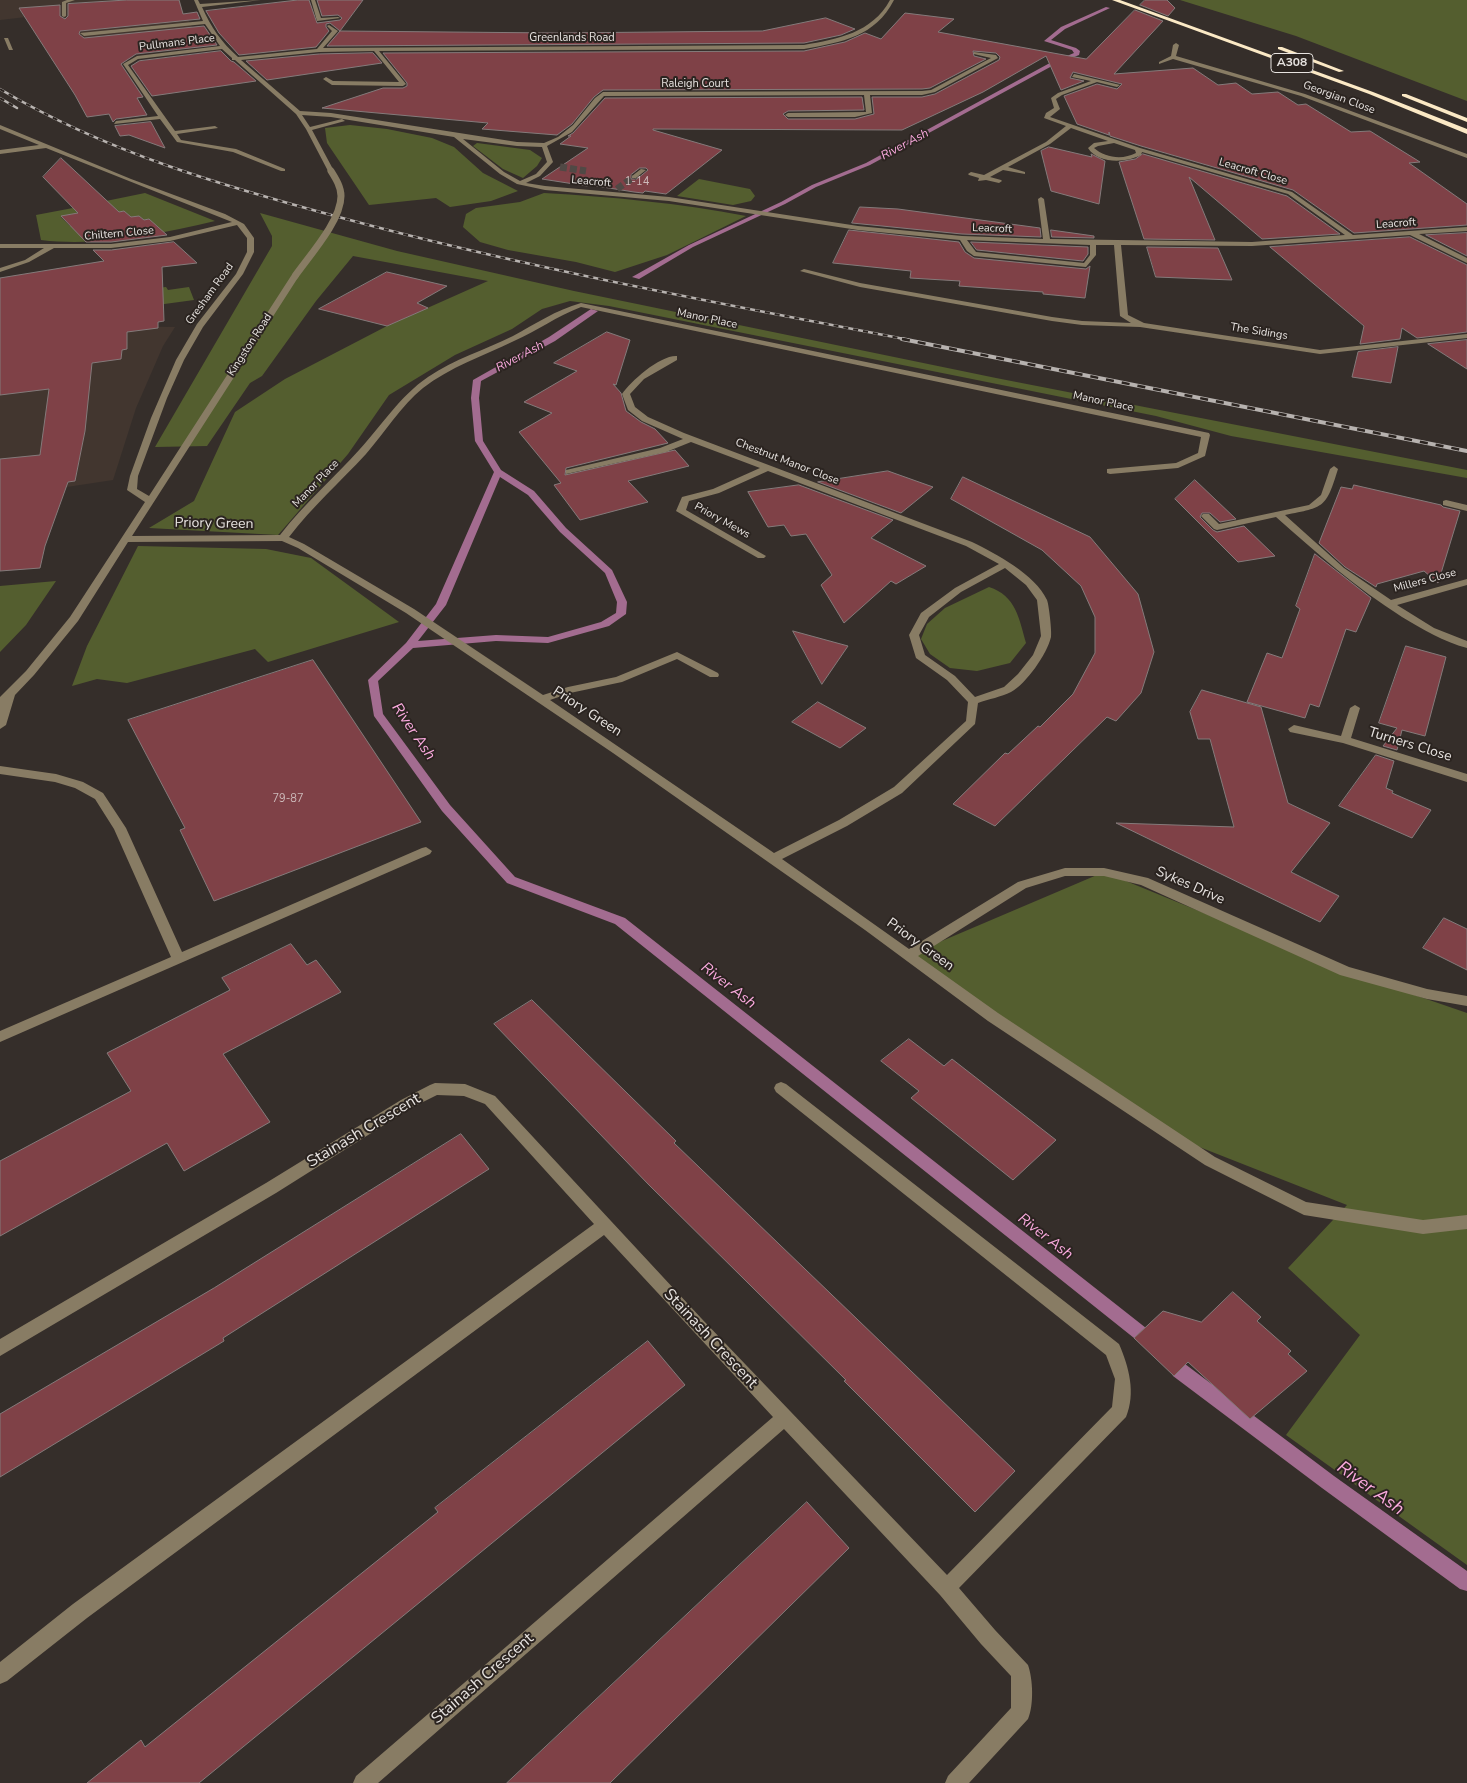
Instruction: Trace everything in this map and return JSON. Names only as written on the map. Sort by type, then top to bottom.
[{"type":"highway","name":"A308","points":[[1115,0],[1353,86],[1467,132]]},
{"type":"highway","name":"A308","points":[[1273,45],[1346,73]]},
{"type":"highway","points":[[1399,93],[1467,120]]},
{"type":"street","points":[[64,16],[64,2],[74,0]]},
{"type":"street","points":[[198,3],[259,0]]},
{"type":"street","points":[[313,0],[319,20],[338,18]]},
{"type":"street","name":"Greenlands Road","points":[[234,59],[319,50],[804,47],[846,38],[873,25],[887,12],[892,0]]},
{"type":"street","name":"Kingston Road","points":[[0,702],[30,673],[74,619],[149,500],[330,224],[341,199],[339,184],[309,129],[298,113],[234,59],[223,47],[206,22],[198,3]]},
{"type":"street","points":[[83,33],[95,36],[206,22]]},
{"type":"street","points":[[319,50],[334,31],[329,26]]},
{"type":"street","points":[[6,39],[12,49]]},
{"type":"street","points":[[1161,63],[1173,57],[1176,45]]},
{"type":"street","name":"Pullmans Place","points":[[162,117],[125,65],[137,58],[223,47]]},
{"type":"street","points":[[326,79],[332,82],[402,84],[375,49]]},
{"type":"street","name":"Raleigh Court","points":[[544,145],[556,142],[583,118],[597,98],[603,94],[922,93],[933,91],[996,57],[976,53]]},
{"type":"street","name":"Georgian Close","points":[[1173,57],[1302,95],[1467,156]]},
{"type":"street","points":[[1074,76],[1117,85]]},
{"type":"street","name":"Leacroft Close","points":[[1096,81],[1060,94],[1053,99],[1057,109],[1048,114],[1047,118],[1138,149],[1290,193],[1352,237]]},
{"type":"street","points":[[788,115],[855,115],[869,113],[867,94]]},
{"type":"street","name":"Leacroft","points":[[298,113],[331,115],[517,144],[544,145]]},
{"type":"street","points":[[116,124],[162,117],[179,141],[234,150],[283,170]]},
{"type":"street","name":"Leacroft","points":[[309,129],[334,122],[362,121]]},
{"type":"street","name":"Gresham Road","points":[[0,127],[129,180],[223,215],[238,223],[248,232],[252,244],[249,256],[240,274],[197,331],[174,373],[134,476],[132,490],[149,500]]},
{"type":"street","points":[[983,179],[1048,143],[1069,127]]},
{"type":"street","points":[[173,134],[215,128]]},
{"type":"street","name":"Leacroft","points":[[456,136],[502,173],[519,183],[546,188],[615,191],[758,211],[858,228],[962,238],[1093,243],[1252,244],[1467,229]]},
{"type":"street","name":"Leacroft Close","points":[[1119,142],[1096,144],[1092,150],[1106,157],[1122,159],[1136,156],[1139,154],[1138,149]]},
{"type":"street","points":[[519,183],[538,175],[550,165],[544,145]]},
{"type":"street","points":[[0,152],[49,146]]},
{"type":"street","points":[[1003,168],[1023,173]]},
{"type":"street","points":[[634,177],[643,170]]},
{"type":"street","points":[[971,174],[983,179],[999,181]]},
{"type":"street","points":[[1041,199],[1047,241]]},
{"type":"street","name":"Chiltern Close","points":[[0,246],[111,246],[170,239],[238,223]]},
{"type":"street","points":[[1411,233],[1467,261]]},
{"type":"street","points":[[962,238],[969,250],[974,254],[1086,265],[1093,255],[1093,243]]},
{"type":"street","name":"The Sidings","points":[[1117,243],[1124,316],[1142,325],[1320,352],[1467,336]]},
{"type":"street","points":[[0,270],[27,261],[53,246]]},
{"type":"street","points":[[804,271],[860,284],[1052,319],[1082,323],[1142,325]]},
{"type":"street","name":"Manor Place","points":[[283,538],[296,520],[374,439],[401,404],[421,386],[451,367],[512,340],[568,309],[581,305],[1206,435],[1202,454],[1178,465],[1110,470]]},
{"type":"street","name":"Chestnut Manor Close","points":[[674,358],[641,377],[631,385],[626,394],[631,408],[645,419],[690,439],[969,544],[1006,564],[1029,583],[1042,600],[1046,636],[1038,656],[1022,676],[1008,689],[973,701]]},
{"type":"street","points":[[568,472],[662,450],[690,439]]},
{"type":"street","name":"Priory Mews","points":[[761,556],[681,511],[685,499],[716,491],[767,468]]},
{"type":"street","points":[[1206,516],[1217,527],[1312,506],[1325,496],[1334,468]]},
{"type":"street","points":[[1446,503],[1467,508]]},
{"type":"street","points":[[1277,513],[1341,570],[1389,604],[1430,630],[1467,644]]},
{"type":"street","name":"Priory Green","points":[[126,539],[283,538],[329,561],[410,611],[611,746],[909,955],[993,1017],[1210,1161],[1304,1208],[1423,1227],[1467,1222]]},
{"type":"street","points":[[773,859],[843,823],[898,790],[971,722],[973,701],[951,678],[920,656],[914,635],[925,615],[958,590],[1006,564]]},
{"type":"street","name":"Millers Close","points":[[1389,604],[1467,582]]},
{"type":"street","points":[[540,700],[568,690],[618,680],[643,671],[676,655],[714,675]]},
{"type":"street","name":"Kingston Road","points":[[0,725],[10,694]]},
{"type":"street","points":[[1345,740],[1355,708]]},
{"type":"street","name":"Turners Close","points":[[1294,729],[1345,740],[1467,778]]},
{"type":"street","points":[[0,770],[56,778],[79,785],[99,796],[120,828],[178,959]]},
{"type":"street","points":[[0,1037],[426,851]]},
{"type":"street","name":"Sykes Drive","points":[[909,955],[1022,884],[1065,872],[1104,872],[1144,882],[1346,971],[1427,994],[1467,1001]]},
{"type":"street","points":[[781,1088],[1113,1350],[1123,1379],[1120,1411],[947,1588]]},
{"type":"street","name":"Stainash Crescent","points":[[0,1348],[271,1188],[406,1104],[435,1089],[465,1090],[490,1100],[784,1418],[947,1588],[988,1637],[1021,1672],[1021,1712],[955,1783]]},
{"type":"street","points":[[0,1674],[80,1611],[605,1225]]},
{"type":"street","name":"Stainash Crescent","points":[[363,1783],[784,1418]]},
{"type":"shaded area","points":[[0,0],[180,0],[182,9],[203,46],[52,61],[46,39],[64,21],[60,13],[0,20]]},
{"type":"shaded area","points":[[0,325],[175,327],[163,346],[136,408],[113,480],[0,497]]},
{"type":"green space","points":[[1180,0],[1467,0],[1467,101],[1296,36]]},
{"type":"green space","points":[[350,125],[387,129],[432,138],[454,147],[483,173],[518,191],[491,201],[450,207],[436,198],[369,205],[327,143],[325,128]]},
{"type":"green space","points":[[477,143],[530,150],[542,158],[537,166],[523,178],[503,169],[473,146]]},
{"type":"green space","points":[[699,179],[750,189],[755,196],[751,201],[733,205],[677,196]]},
{"type":"green space","points":[[145,193],[215,221],[128,238],[84,242],[41,240],[36,215],[73,208],[78,213],[61,217],[70,226],[154,224],[149,219],[144,220],[139,216],[131,217],[124,211],[119,212],[106,201]]},
{"type":"green space","points":[[544,193],[645,201],[696,207],[746,216],[667,255],[615,272],[576,262],[508,250],[480,242],[463,227],[466,214],[476,208],[520,202]]},
{"type":"green space","points":[[260,213],[397,251],[574,291],[996,378],[1467,470],[1467,478],[1231,436],[1156,416],[609,306],[570,301],[542,309],[512,329],[455,355],[389,395],[348,454],[278,535],[149,528],[194,501],[235,412],[285,379],[387,326],[488,281],[353,256],[316,301],[262,376],[250,383],[207,446],[155,447],[272,246],[272,236]]},
{"type":"green space","points":[[166,287],[168,290],[189,287],[194,300],[83,315],[139,290]]},
{"type":"green space","points":[[138,546],[266,549],[311,558],[399,622],[268,662],[255,649],[127,683],[97,679],[72,686],[87,646]]},
{"type":"green space","points":[[56,581],[26,625],[0,652],[0,586]]},
{"type":"green space","points":[[989,587],[998,591],[1011,602],[1026,643],[1010,663],[977,671],[950,668],[930,654],[921,639],[927,624],[945,608]]},
{"type":"green space","points":[[1104,872],[1345,971],[1467,1013],[1467,1565],[1286,1435],[1360,1335],[1288,1268],[1347,1205],[1174,1137],[909,955]]},
{"type":"building","points":[[127,0],[179,0],[183,14],[197,12],[200,19],[80,31],[79,34],[84,38],[204,26],[217,45],[136,54],[121,64],[143,97],[137,98],[147,115],[116,119],[113,122],[109,114],[87,117],[19,8],[60,5],[60,16],[65,19],[68,16],[68,4]]},
{"type":"building","points":[[309,0],[317,23],[340,20],[342,18],[338,15],[322,16],[317,0],[363,0],[340,31],[330,23],[326,24],[329,31],[316,47],[239,55],[219,33],[206,11]]},
{"type":"building","points":[[1145,0],[1167,0],[1175,8],[1168,16],[1140,5]]},
{"type":"building","points":[[1135,10],[1163,21],[1114,74],[1193,68],[1218,85],[1236,83],[1252,94],[1278,92],[1298,105],[1306,104],[1351,132],[1370,131],[1420,162],[1409,163],[1467,204],[1467,225],[1354,233],[1293,190],[1141,146],[1110,136],[1109,132],[1109,135],[1077,124],[1064,96],[1097,84],[1117,89],[1122,84],[1073,72],[1070,78],[1084,81],[1061,90],[1046,56],[983,92],[902,130],[653,129],[722,150],[666,194],[645,191],[643,193],[634,192],[542,179],[588,148],[560,144],[571,136],[568,136],[605,98],[862,97],[864,110],[788,111],[783,114],[788,119],[855,119],[874,114],[872,97],[922,97],[935,94],[999,60],[1000,57],[996,53],[973,51],[974,56],[986,59],[930,88],[922,89],[603,90],[594,97],[572,124],[557,135],[482,129],[488,123],[322,108],[383,88],[403,88],[407,86],[407,83],[383,53],[804,51],[845,42],[865,33],[881,39],[905,13],[954,19],[938,32],[1086,59]],"holes":[[[640,168],[648,170],[637,179],[631,179],[631,175]]]},
{"type":"building","points":[[826,18],[855,29],[841,35],[804,43],[327,46],[340,31],[556,33],[762,31]]},
{"type":"building","points":[[221,51],[256,81],[152,96],[131,66],[139,61]]},
{"type":"building","points":[[373,53],[382,63],[267,80],[246,61],[319,54]]},
{"type":"building","points":[[151,122],[165,148],[129,135],[120,136],[115,126]]},
{"type":"building","points":[[1049,147],[1092,157],[1091,154],[1105,161],[1099,204],[1051,191],[1041,151]]},
{"type":"building","points":[[1143,154],[1287,196],[1340,234],[1262,239],[1189,177],[1215,240],[1144,239],[1119,162],[1135,159]]},
{"type":"building","points":[[61,158],[119,212],[124,211],[131,217],[139,216],[144,220],[149,219],[167,235],[111,242],[86,242],[61,216],[78,213],[43,177]]},
{"type":"building","points":[[860,207],[898,209],[1040,228],[1041,237],[962,234],[852,223]]},
{"type":"building","points":[[849,230],[959,242],[965,252],[974,258],[1086,269],[1090,266],[1085,298],[1043,294],[1043,292],[959,286],[960,281],[910,278],[911,271],[833,263]]},
{"type":"building","points":[[1051,230],[1094,236],[1094,238],[1052,237]]},
{"type":"building","points":[[1467,233],[1467,256],[1426,235]]},
{"type":"building","points":[[1410,237],[1467,265],[1467,332],[1417,338],[1402,328],[1400,339],[1360,344],[1364,326],[1270,247]]},
{"type":"building","points":[[174,242],[197,263],[162,267],[164,321],[158,322],[158,328],[127,332],[127,349],[122,350],[121,359],[92,363],[85,431],[75,481],[68,482],[45,546],[40,568],[0,571],[0,459],[40,455],[49,389],[0,395],[0,278],[104,261],[93,250],[111,250]]},
{"type":"building","points":[[971,242],[1088,247],[1088,254],[1083,261],[977,250]]},
{"type":"building","points":[[1147,247],[1218,248],[1232,280],[1156,277]]},
{"type":"building","points":[[387,272],[447,286],[417,303],[428,308],[387,326],[319,309]]},
{"type":"building","points":[[607,332],[630,340],[616,385],[613,384],[621,393],[626,411],[655,429],[668,443],[566,468],[565,475],[675,450],[689,466],[628,481],[648,502],[580,520],[554,485],[561,483],[519,432],[552,413],[524,402],[577,371],[554,363]]},
{"type":"building","points":[[1467,340],[1467,369],[1428,344]]},
{"type":"building","points":[[1398,347],[1391,383],[1352,377],[1358,352]]},
{"type":"building","points":[[888,471],[933,487],[901,513],[818,482]]},
{"type":"building","points":[[963,477],[1090,537],[1138,594],[1154,652],[1141,693],[1116,721],[1107,717],[995,826],[953,804],[1005,753],[1008,754],[1038,726],[1040,727],[1073,694],[1095,653],[1095,617],[1081,586],[1042,550],[951,499]]},
{"type":"building","points":[[1195,480],[1236,519],[1220,522],[1210,513],[1202,513],[1200,517],[1213,530],[1217,532],[1244,526],[1275,556],[1238,562],[1175,499]]},
{"type":"building","points":[[799,485],[893,520],[871,538],[926,566],[896,584],[891,581],[844,623],[821,585],[832,575],[806,534],[791,536],[784,525],[768,527],[748,492]]},
{"type":"building","points":[[1354,485],[1460,511],[1438,583],[1424,571],[1377,584],[1376,587],[1345,567],[1319,543],[1341,487],[1352,489]]},
{"type":"building","points":[[1315,554],[1371,598],[1356,632],[1346,629],[1319,707],[1310,704],[1305,718],[1247,702],[1267,653],[1282,658],[1300,609],[1296,606]]},
{"type":"building","points":[[793,631],[848,646],[822,684]]},
{"type":"building","points":[[1406,646],[1446,657],[1425,736],[1402,730],[1397,750],[1383,746],[1397,728],[1379,723]]},
{"type":"building","points":[[313,660],[421,822],[214,901],[180,830],[185,828],[128,720]]},
{"type":"building","points":[[1202,690],[1261,707],[1288,803],[1330,823],[1291,872],[1339,896],[1320,922],[1116,823],[1234,827],[1210,739],[1198,739],[1190,712]]},
{"type":"building","points":[[818,702],[866,728],[840,748],[792,722]]},
{"type":"building","points":[[1376,755],[1394,761],[1386,788],[1393,791],[1392,793],[1431,810],[1412,838],[1339,806]]},
{"type":"building","points":[[1444,918],[1467,929],[1467,970],[1423,948]]},
{"type":"building","points":[[291,944],[307,965],[316,960],[341,992],[223,1054],[270,1122],[184,1171],[167,1143],[0,1236],[0,1161],[131,1091],[107,1053],[230,990],[222,978]]},
{"type":"building","points":[[532,1000],[676,1141],[674,1143],[1015,1471],[975,1512],[844,1381],[846,1380],[649,1185],[494,1024]]},
{"type":"building","points":[[909,1039],[944,1066],[952,1059],[1056,1140],[1013,1180],[911,1098],[919,1091],[881,1061]]},
{"type":"building","points":[[461,1134],[489,1169],[223,1338],[224,1341],[0,1477],[0,1414],[214,1288]]},
{"type":"building","points":[[1233,1292],[1261,1317],[1257,1321],[1291,1351],[1288,1354],[1307,1371],[1250,1419],[1188,1362],[1174,1376],[1134,1338],[1163,1311],[1201,1322]]},
{"type":"building","points":[[648,1341],[685,1385],[199,1783],[87,1783],[141,1740],[145,1747],[438,1512],[435,1508]]},
{"type":"building","points":[[807,1502],[849,1548],[610,1783],[507,1783]]},
{"type":"waterway","name":"River Ash","points":[[636,277],[691,246],[783,203],[814,186],[868,164],[1050,65],[1077,54],[1077,51],[1074,49],[1047,41],[1063,28],[1108,8]]},
{"type":"waterway","name":"River Ash","points":[[498,472],[479,441],[475,398],[477,380],[552,339],[594,311]]},
{"type":"waterway","name":"River Ash","points":[[410,645],[441,605],[498,472]]},
{"type":"waterway","name":"River Ash","points":[[410,645],[496,638],[548,640],[605,624],[621,614],[622,602],[609,572],[563,530],[531,493],[498,472]]},
{"type":"waterway","name":"River Ash","points":[[410,645],[373,680],[378,714],[446,808],[511,880],[620,921],[1140,1333]]},
{"type":"waterway","name":"River Ash","points":[[1179,1370],[1328,1482],[1467,1582]]},
{"type":"tunnel","points":[[560,167],[586,171]]},
{"type":"tunnel","points":[[617,189],[634,177]]},
{"type":"railway","points":[[0,89],[41,112],[125,150],[212,181],[301,207],[416,237],[556,270],[909,340]]},
{"type":"railway","points":[[0,98],[17,108]]},
{"type":"railway","points":[[902,339],[1467,451]]}]
